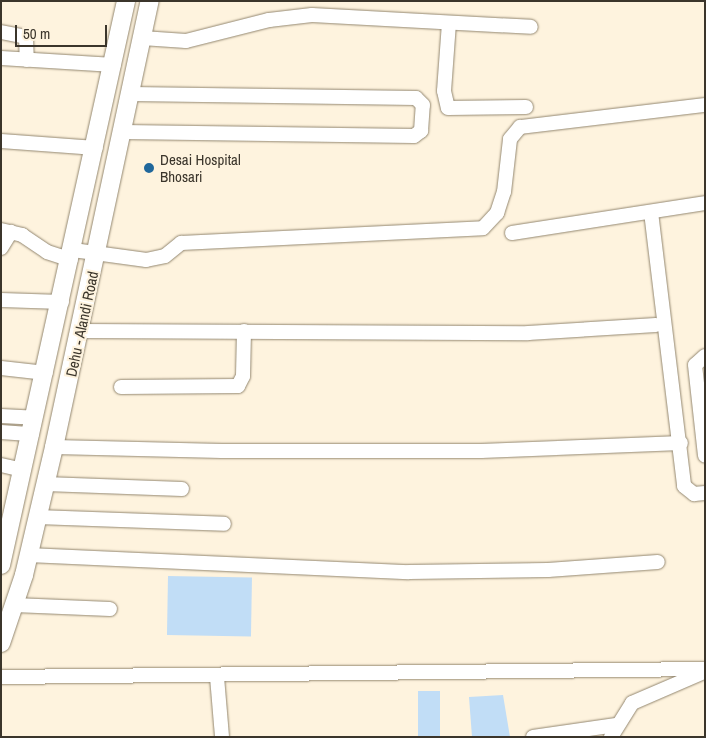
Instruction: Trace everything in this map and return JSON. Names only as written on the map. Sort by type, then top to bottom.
[{"type":"main road","name":"Dehu - Alandi Road","points":[[1,565],[62,302],[114,65],[126,1]]},
{"type":"main road","name":"Dehu - Alandi Road","points":[[1,643],[28,555],[81,331],[150,1]]},
{"type":"street","points":[[142,38],[186,41],[290,16],[531,27]]},
{"type":"street","points":[[449,23],[444,91],[448,108],[526,107]]},
{"type":"street","points":[[1,32],[26,37],[27,60]]},
{"type":"street","points":[[1,58],[114,65]]},
{"type":"street","points":[[123,132],[414,136],[422,131],[423,105],[416,98],[130,94]]},
{"type":"street","points":[[1,248],[6,231],[72,255],[97,255],[146,260],[165,256],[174,247],[188,243],[483,228],[497,213],[504,192],[510,139],[520,127],[705,106]]},
{"type":"street","points":[[1,141],[96,148]]},
{"type":"street","points":[[512,233],[705,203]]},
{"type":"street","points":[[651,212],[684,486],[694,494],[705,493]]},
{"type":"street","points":[[1,300],[62,302]]},
{"type":"street","points":[[81,331],[528,333],[656,325]]},
{"type":"street","points":[[121,387],[238,386],[243,376],[244,331]]},
{"type":"street","points":[[705,356],[696,365],[705,455]]},
{"type":"street","points":[[1,368],[46,373]]},
{"type":"street","points":[[1,416],[34,426]]},
{"type":"street","points":[[1,432],[34,426]]},
{"type":"street","points":[[54,446],[222,451],[471,451],[680,443]]},
{"type":"street","points":[[1,465],[23,470]]},
{"type":"street","points":[[45,484],[182,489]]},
{"type":"street","points":[[37,516],[224,524]]},
{"type":"street","points":[[28,555],[418,572],[531,571],[658,562]]},
{"type":"street","points":[[14,605],[110,609]]},
{"type":"street","points":[[1,677],[218,677],[413,670],[705,670]]},
{"type":"street","points":[[533,737],[614,731],[632,703],[705,670]]},
{"type":"street","points":[[218,677],[222,737]]},
{"type":"building","points":[[168,576],[252,577],[251,636],[167,635]]},
{"type":"building","points":[[418,691],[440,691],[440,737],[418,737]]},
{"type":"building","points":[[503,695],[510,737],[472,737],[469,697]]},
{"type":"place","name":"Desai Hospital Bhosari","points":[[149,168]]}]
